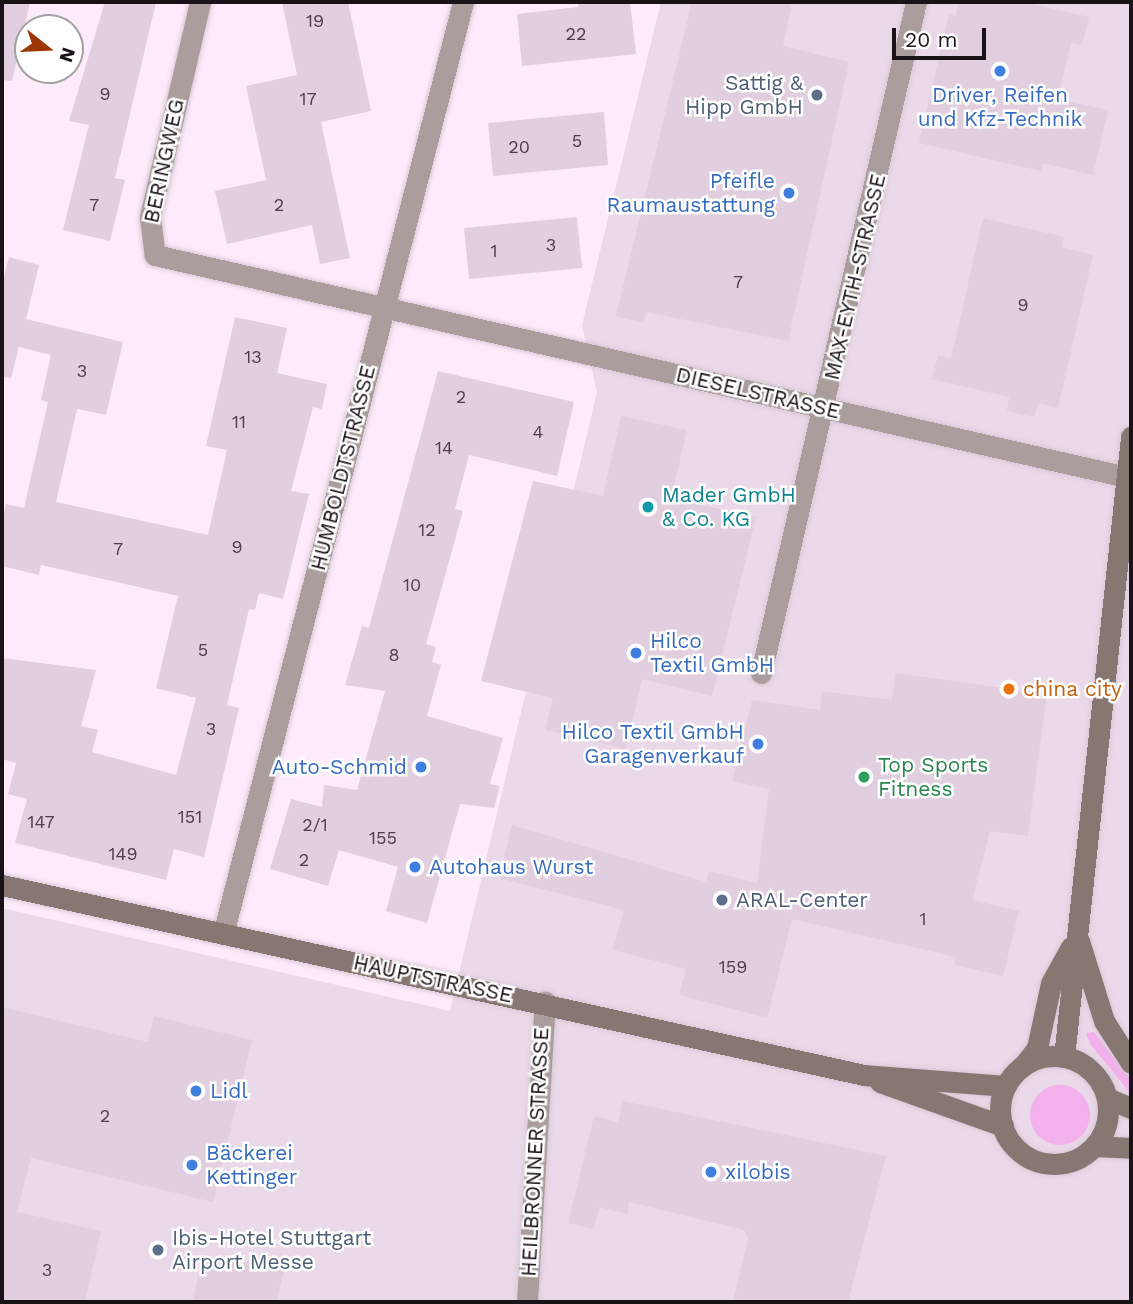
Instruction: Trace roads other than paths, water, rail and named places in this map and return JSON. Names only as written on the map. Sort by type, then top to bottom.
[{"type":"main road","points":[[1064,1057],[1130,477],[1131,437]]},
{"type":"main road","name":"HAUPTSTRASSE","points":[[2,885],[545,1002],[864,1075],[1003,1126]]},
{"type":"main road","points":[[1077,936],[1104,1021],[1131,1063]]},
{"type":"main road","points":[[1023,1066],[1064,1057],[1092,1071],[1107,1098],[1108,1115],[1095,1146],[1070,1162],[1040,1163],[1017,1149],[1003,1126],[1006,1086],[1037,1048],[1051,983],[1077,936]]},
{"type":"main road","name":"HAUPTSTRASSE","points":[[864,1075],[1006,1086]]},
{"type":"main road","points":[[1107,1098],[1131,1108]]},
{"type":"main road","points":[[1095,1146],[1131,1149]]},
{"type":"street","name":"BERINGWEG","points":[[200,2],[150,217],[155,255],[384,308]]},
{"type":"street","name":"HUMBOLDTSTRASSE","points":[[223,934],[463,2]]},
{"type":"street","name":"MAX-EYTH-STRASSE","points":[[761,673],[825,409],[916,2]]},
{"type":"street","name":"DIESELSTRASSE","points":[[384,308],[1130,477]]},
{"type":"street","name":"HEILBRONNER STRASSE","points":[[527,1302],[545,1002]]},
{"type":"place","name":"Driver, Reifen und Kfz-Technik","points":[[1000,71]]},
{"type":"place","name":"Sattig & Hipp GmbH","points":[[817,95]]},
{"type":"place","name":"Pfeifle Raumaustattung","points":[[789,193]]},
{"type":"place","name":"Mader GmbH & Co. KG","points":[[648,507]]},
{"type":"place","name":"Hilco Textil GmbH","points":[[636,653]]},
{"type":"place","name":"china city","points":[[1009,689]]},
{"type":"place","name":"Hilco Textil GmbH Garagenverkauf","points":[[758,744]]},
{"type":"place","name":"Auto-Schmid","points":[[421,767]]},
{"type":"place","name":"Top Sports Fitness","points":[[864,777]]},
{"type":"place","name":"Autohaus Wurst","points":[[415,867]]},
{"type":"place","name":"ARAL-Center","points":[[722,900]]},
{"type":"place","name":"Lidl","points":[[196,1091]]},
{"type":"place","name":"Bäckerei Kettinger","points":[[192,1165]]},
{"type":"place","name":"xilobis","points":[[711,1172]]},
{"type":"place","name":"Ibis-Hotel Stuttgart Airport Messe","points":[[158,1250]]}]
